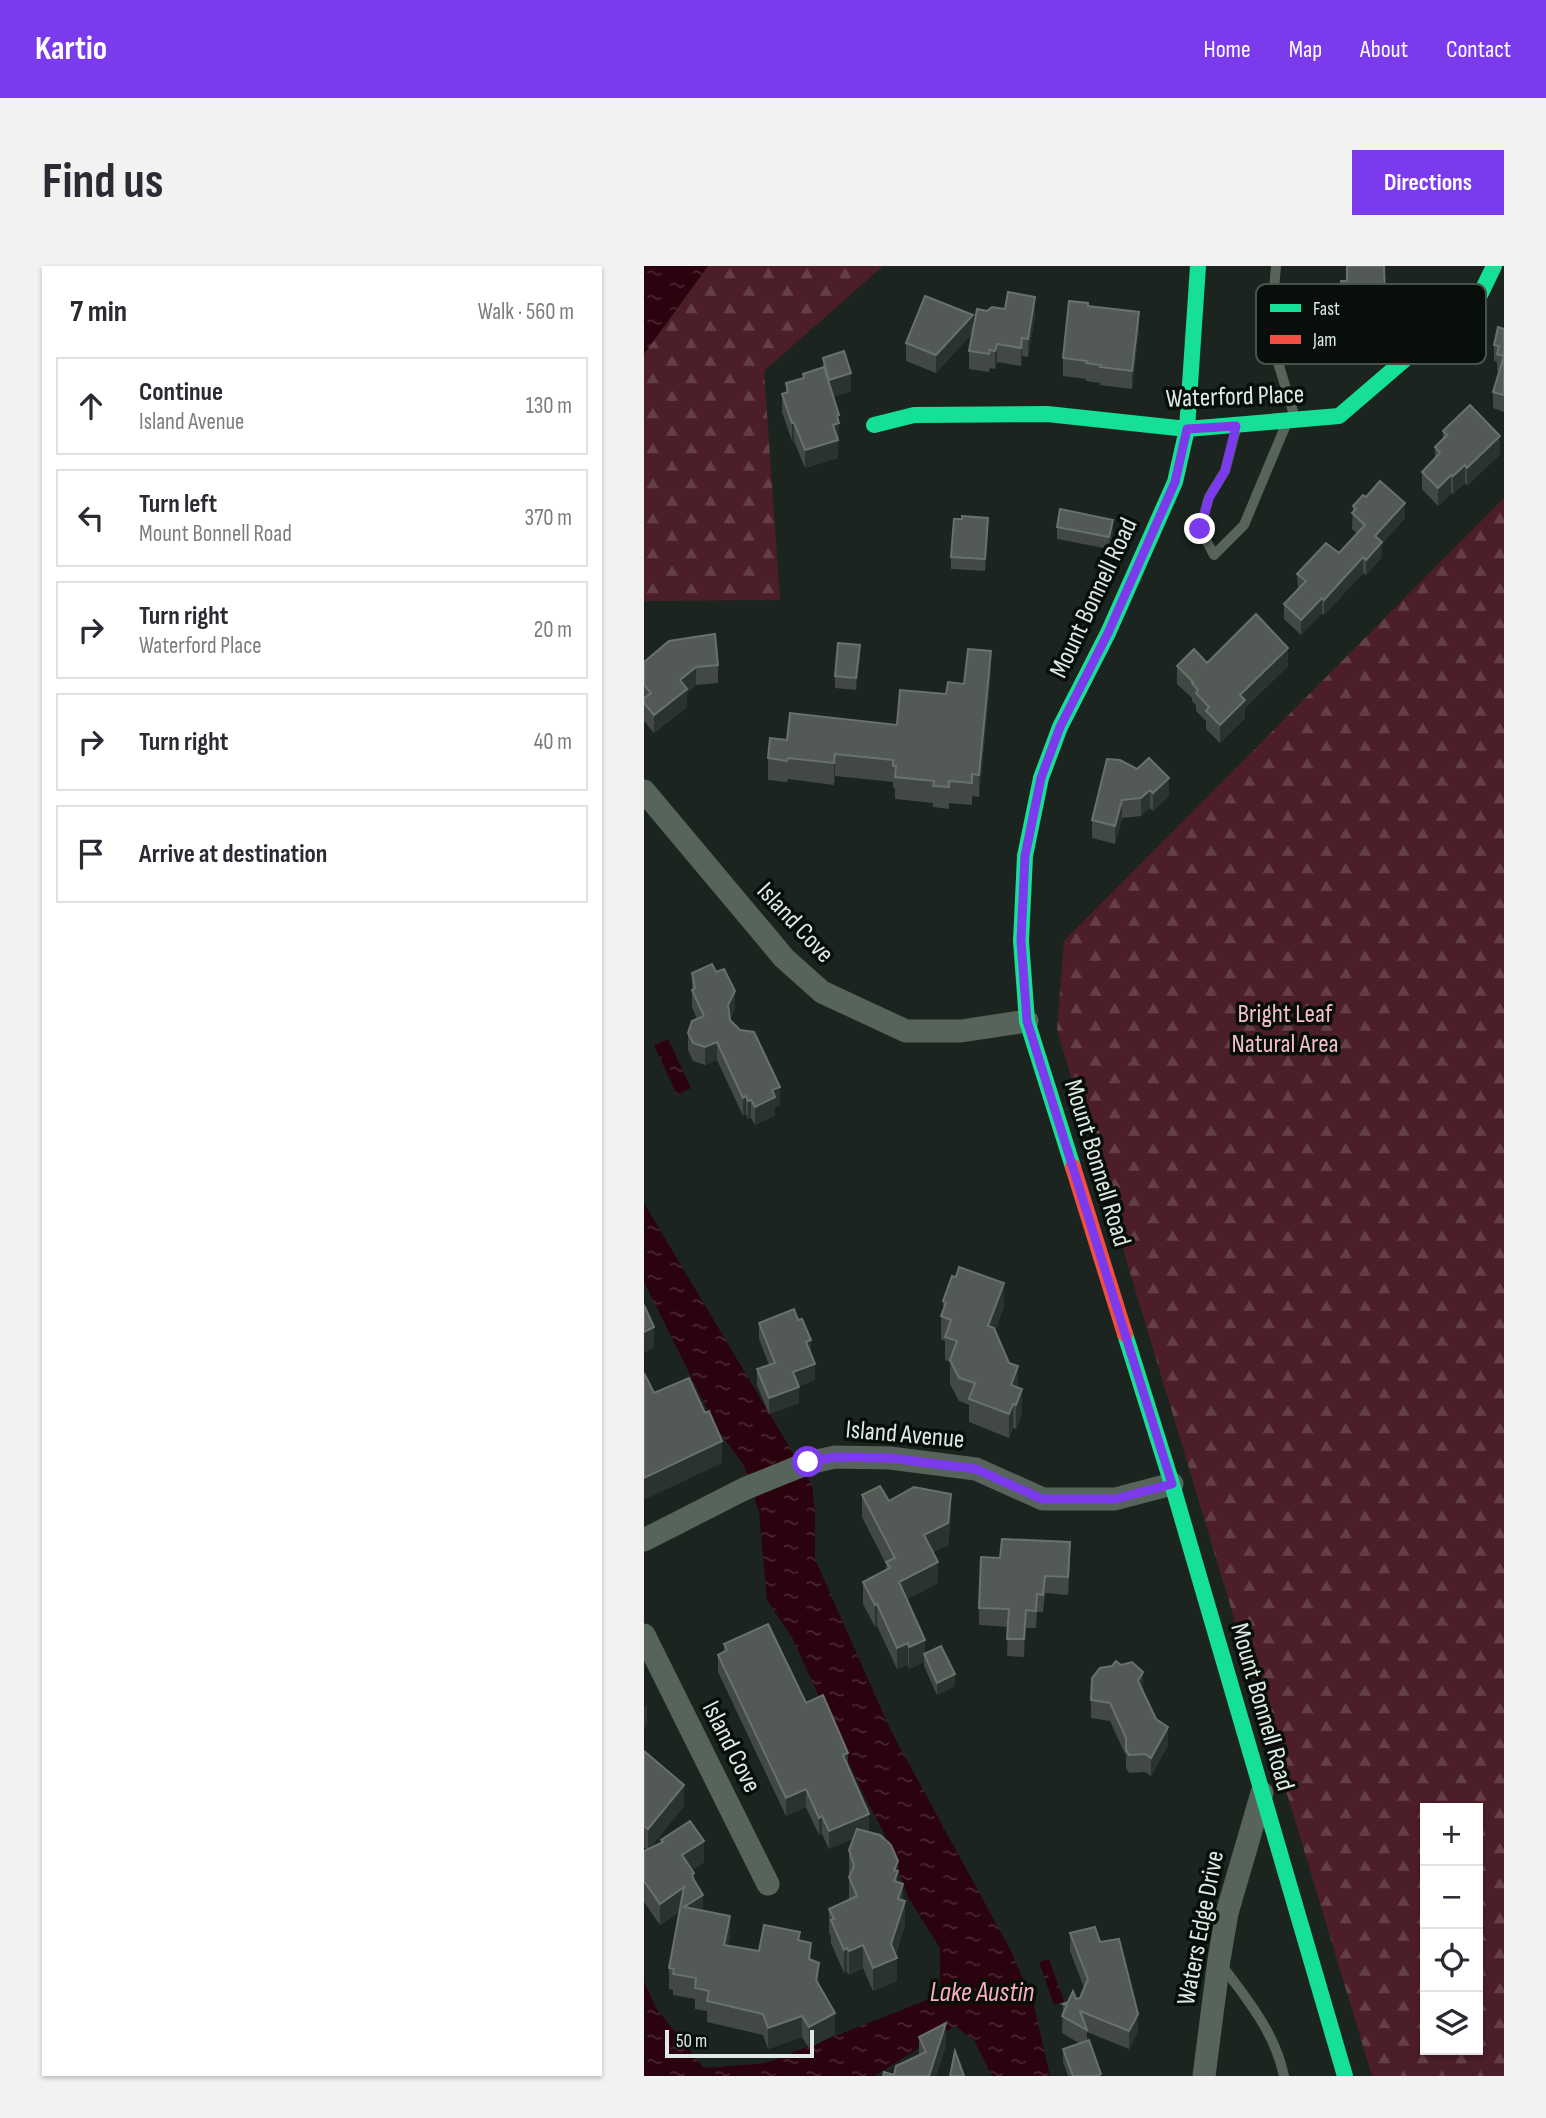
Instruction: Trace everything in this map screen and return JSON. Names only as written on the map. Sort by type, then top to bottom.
[{"type":"street","name":"Mount Bonnell Road","points":[[1198,266],[1187,429],[1175,482],[1108,633],[1060,727],[1041,778],[1025,856],[1021,941],[1027,1021],[1172,1484],[1345,2076]]},
{"type":"street","name":"Waterford Place","points":[[1485,284],[1494,266]]},
{"type":"street","name":"Waterford Place","points":[[874,425],[914,415],[1047,414],[1187,429],[1339,416],[1400,364]]},
{"type":"street","name":"Island Cove","points":[[644,791],[784,958],[822,992],[906,1031],[961,1031],[1027,1021]]},
{"type":"street","name":"Island Avenue","points":[[644,1540],[744,1489],[808,1462],[835,1457],[890,1458],[976,1469],[1042,1499],[1115,1499],[1172,1484]]},
{"type":"street","name":"Island Cove","points":[[644,1635],[768,1884]]},
{"type":"street","name":"Waters Edge Drive","points":[[1204,2076],[1227,1913],[1262,1793]]},
{"type":"lane","points":[[1274,284],[1276,266]]},
{"type":"lane","points":[[1236,426],[1225,471],[1209,498],[1200,529],[1214,555],[1244,525],[1292,421],[1277,364]]},
{"type":"lane","points":[[1219,1960],[1264,2022],[1284,2076]]},
{"type":"green space","points":[[708,266],[883,266],[764,371],[780,600],[644,601],[644,354]]},
{"type":"green space","name":"Bright Leaf Natural Area","points":[[1504,498],[1504,2076],[1372,2076],[1057,1030],[1064,941]]},
{"type":"water","points":[[644,266],[708,266],[644,354]]},
{"type":"water","points":[[668,1039],[691,1088],[677,1095],[654,1045]]},
{"type":"water","name":"Lake Austin","points":[[644,1203],[812,1485],[815,1559],[890,1729],[1011,1951],[1034,2006],[1050,2076],[992,2076],[974,2040],[955,2026],[874,2076],[644,2076],[644,1981],[656,2008],[704,2068],[766,2063],[940,1995],[940,1948],[909,1899],[884,1833],[863,1794],[793,1639],[767,1600],[759,1512],[744,1466],[716,1427],[644,1282]]},
{"type":"water","points":[[1049,1959],[1064,2001],[1054,2005],[1039,1962]]},
{"type":"building","points":[[1347,266],[1384,266],[1385,284],[1341,284],[1341,281],[1347,281]]},
{"type":"building","points":[[1008,292],[1035,297],[1028,339],[1022,338],[1021,348],[997,344],[995,351],[990,350],[989,354],[969,351],[977,309],[1005,309]]},
{"type":"building","points":[[925,296],[973,315],[936,355],[906,343]]},
{"type":"building","points":[[1069,301],[1139,312],[1132,371],[1063,358]]},
{"type":"building","points":[[1498,327],[1504,329],[1504,356],[1497,354],[1499,346],[1494,345]]},
{"type":"building","points":[[844,351],[851,373],[829,380],[823,358]]},
{"type":"building","points":[[1504,356],[1504,395],[1493,392]]},
{"type":"building","points":[[824,367],[839,415],[839,423],[833,425],[838,440],[805,450],[782,394],[788,392],[786,383],[804,378],[803,374]]},
{"type":"building","points":[[1470,405],[1500,436],[1467,468],[1465,465],[1438,488],[1422,472],[1440,453],[1435,447],[1447,435],[1443,431]]},
{"type":"building","points":[[1380,481],[1405,503],[1375,536],[1382,542],[1366,560],[1363,557],[1324,600],[1322,598],[1301,620],[1284,604],[1306,581],[1297,574],[1326,543],[1339,553],[1365,525],[1352,513],[1356,509],[1353,506],[1363,495],[1366,497]]},
{"type":"building","points":[[1060,509],[1113,520],[1109,537],[1057,527]]},
{"type":"building","points":[[962,516],[988,518],[985,559],[951,557],[954,519],[962,519]]},
{"type":"building","points":[[1256,614],[1288,648],[1240,695],[1245,700],[1220,725],[1206,711],[1209,707],[1196,693],[1198,690],[1193,682],[1177,666],[1194,649],[1207,663]]},
{"type":"building","points":[[715,634],[718,665],[696,667],[680,680],[687,689],[654,715],[644,703],[644,698],[651,693],[644,685],[644,662],[669,641]]},
{"type":"building","points":[[838,643],[860,645],[856,678],[835,676]]},
{"type":"building","points":[[968,649],[991,651],[979,775],[972,774],[972,783],[949,781],[949,787],[933,786],[934,781],[895,777],[896,766],[893,766],[893,760],[835,754],[834,763],[768,758],[770,738],[787,740],[790,713],[897,725],[900,690],[946,694],[948,682],[964,684]]},
{"type":"building","points":[[1149,758],[1169,778],[1153,793],[1150,790],[1141,798],[1122,800],[1115,826],[1092,820],[1107,759],[1120,760],[1137,769]]},
{"type":"building","points":[[712,964],[716,972],[724,969],[735,991],[728,1005],[730,1020],[740,1030],[754,1032],[780,1087],[772,1090],[775,1097],[755,1107],[746,1096],[743,1098],[717,1042],[705,1047],[693,1043],[688,1033],[692,1021],[704,1016],[692,990],[695,988],[692,973]]},
{"type":"building","points":[[959,1267],[1004,1283],[988,1326],[994,1328],[1009,1363],[1018,1366],[1011,1385],[1022,1389],[1009,1414],[969,1399],[975,1383],[959,1378],[950,1360],[957,1341],[945,1337],[951,1320],[941,1316],[952,1276],[956,1277]]},
{"type":"building","points":[[644,1305],[654,1327],[644,1332]]},
{"type":"building","points":[[794,1309],[798,1320],[802,1319],[811,1340],[806,1342],[815,1364],[793,1372],[799,1387],[769,1398],[757,1369],[775,1363],[759,1323]]},
{"type":"building","points":[[644,1373],[654,1393],[689,1378],[705,1413],[709,1411],[722,1441],[644,1478]]},
{"type":"building","points":[[880,1486],[889,1501],[914,1487],[951,1494],[948,1523],[924,1535],[938,1562],[899,1582],[925,1640],[909,1647],[908,1643],[897,1648],[877,1604],[875,1605],[863,1582],[890,1568],[886,1562],[895,1558],[862,1495]]},
{"type":"building","points":[[1002,1539],[1070,1542],[1068,1577],[1045,1576],[1043,1595],[1037,1594],[1036,1611],[1026,1610],[1024,1639],[1007,1639],[1009,1609],[979,1608],[981,1557],[1000,1558]]},
{"type":"building","points":[[768,1624],[806,1703],[823,1695],[848,1753],[843,1755],[869,1814],[829,1831],[822,1816],[819,1818],[806,1789],[786,1798],[718,1655],[727,1650],[724,1644]]},
{"type":"building","points":[[941,1646],[955,1674],[937,1683],[924,1654]]},
{"type":"building","points":[[1116,1661],[1121,1665],[1132,1662],[1143,1672],[1138,1681],[1156,1719],[1168,1727],[1151,1758],[1145,1754],[1129,1755],[1126,1738],[1110,1703],[1091,1700],[1092,1678],[1100,1668],[1112,1666]]},
{"type":"building","points":[[644,1751],[684,1785],[648,1829],[644,1826]]},
{"type":"building","points":[[690,1821],[704,1841],[682,1855],[694,1873],[694,1880],[703,1895],[684,1907],[730,1916],[724,1945],[759,1951],[764,1925],[800,1932],[798,1940],[811,1943],[809,1959],[819,1963],[816,1980],[835,2013],[809,2027],[802,2016],[768,2028],[763,2014],[707,2001],[709,1991],[695,1988],[696,1978],[673,1974],[674,1969],[669,1968],[684,1887],[660,1904],[644,1881],[644,1851],[663,1842],[661,1840]]},
{"type":"building","points":[[857,1829],[880,1835],[891,1845],[898,1861],[894,1870],[898,1871],[894,1881],[903,1884],[898,1899],[905,1901],[891,1944],[897,1958],[873,1968],[863,1945],[849,1951],[847,1948],[844,1950],[829,1909],[857,1896],[849,1877],[854,1866],[849,1850]]},
{"type":"building","points":[[1095,1927],[1100,1942],[1119,1939],[1138,2014],[1129,2031],[1080,2011],[1087,2030],[1062,2016],[1067,2005],[1063,2004],[1068,2002],[1073,1991],[1076,1999],[1080,1998],[1088,1979],[1070,1933]]},
{"type":"building","points":[[946,2023],[929,2076],[883,2076],[884,2072],[894,2075],[896,2066],[926,2052],[919,2037]]},
{"type":"building","points":[[1089,2040],[1101,2074],[1073,2076],[1063,2049]]},
{"type":"building","points":[[955,2051],[964,2076],[950,2076]]},
{"type":"traffic: fast","points":[[1073,1167],[1027,1021],[1021,941],[1025,856],[1041,778],[1060,727],[1108,633],[1175,482],[1187,429],[1198,266]]},
{"type":"traffic: fast","points":[[1485,284],[1494,266]]},
{"type":"traffic: fast","points":[[874,425],[914,415],[1047,414],[1187,429],[1339,416],[1400,364]]},
{"type":"traffic: fast","points":[[1125,1334],[1172,1484],[1345,2076]]},
{"type":"traffic: jam","points":[[1073,1167],[1125,1334]]},
{"type":"route","points":[[808,1462],[835,1457],[890,1458],[976,1469],[1042,1499],[1115,1499],[1172,1484],[1027,1021],[1021,941],[1025,856],[1041,778],[1060,727],[1108,633],[1175,482],[1187,429],[1236,426],[1225,471],[1209,498],[1200,529]]}]
